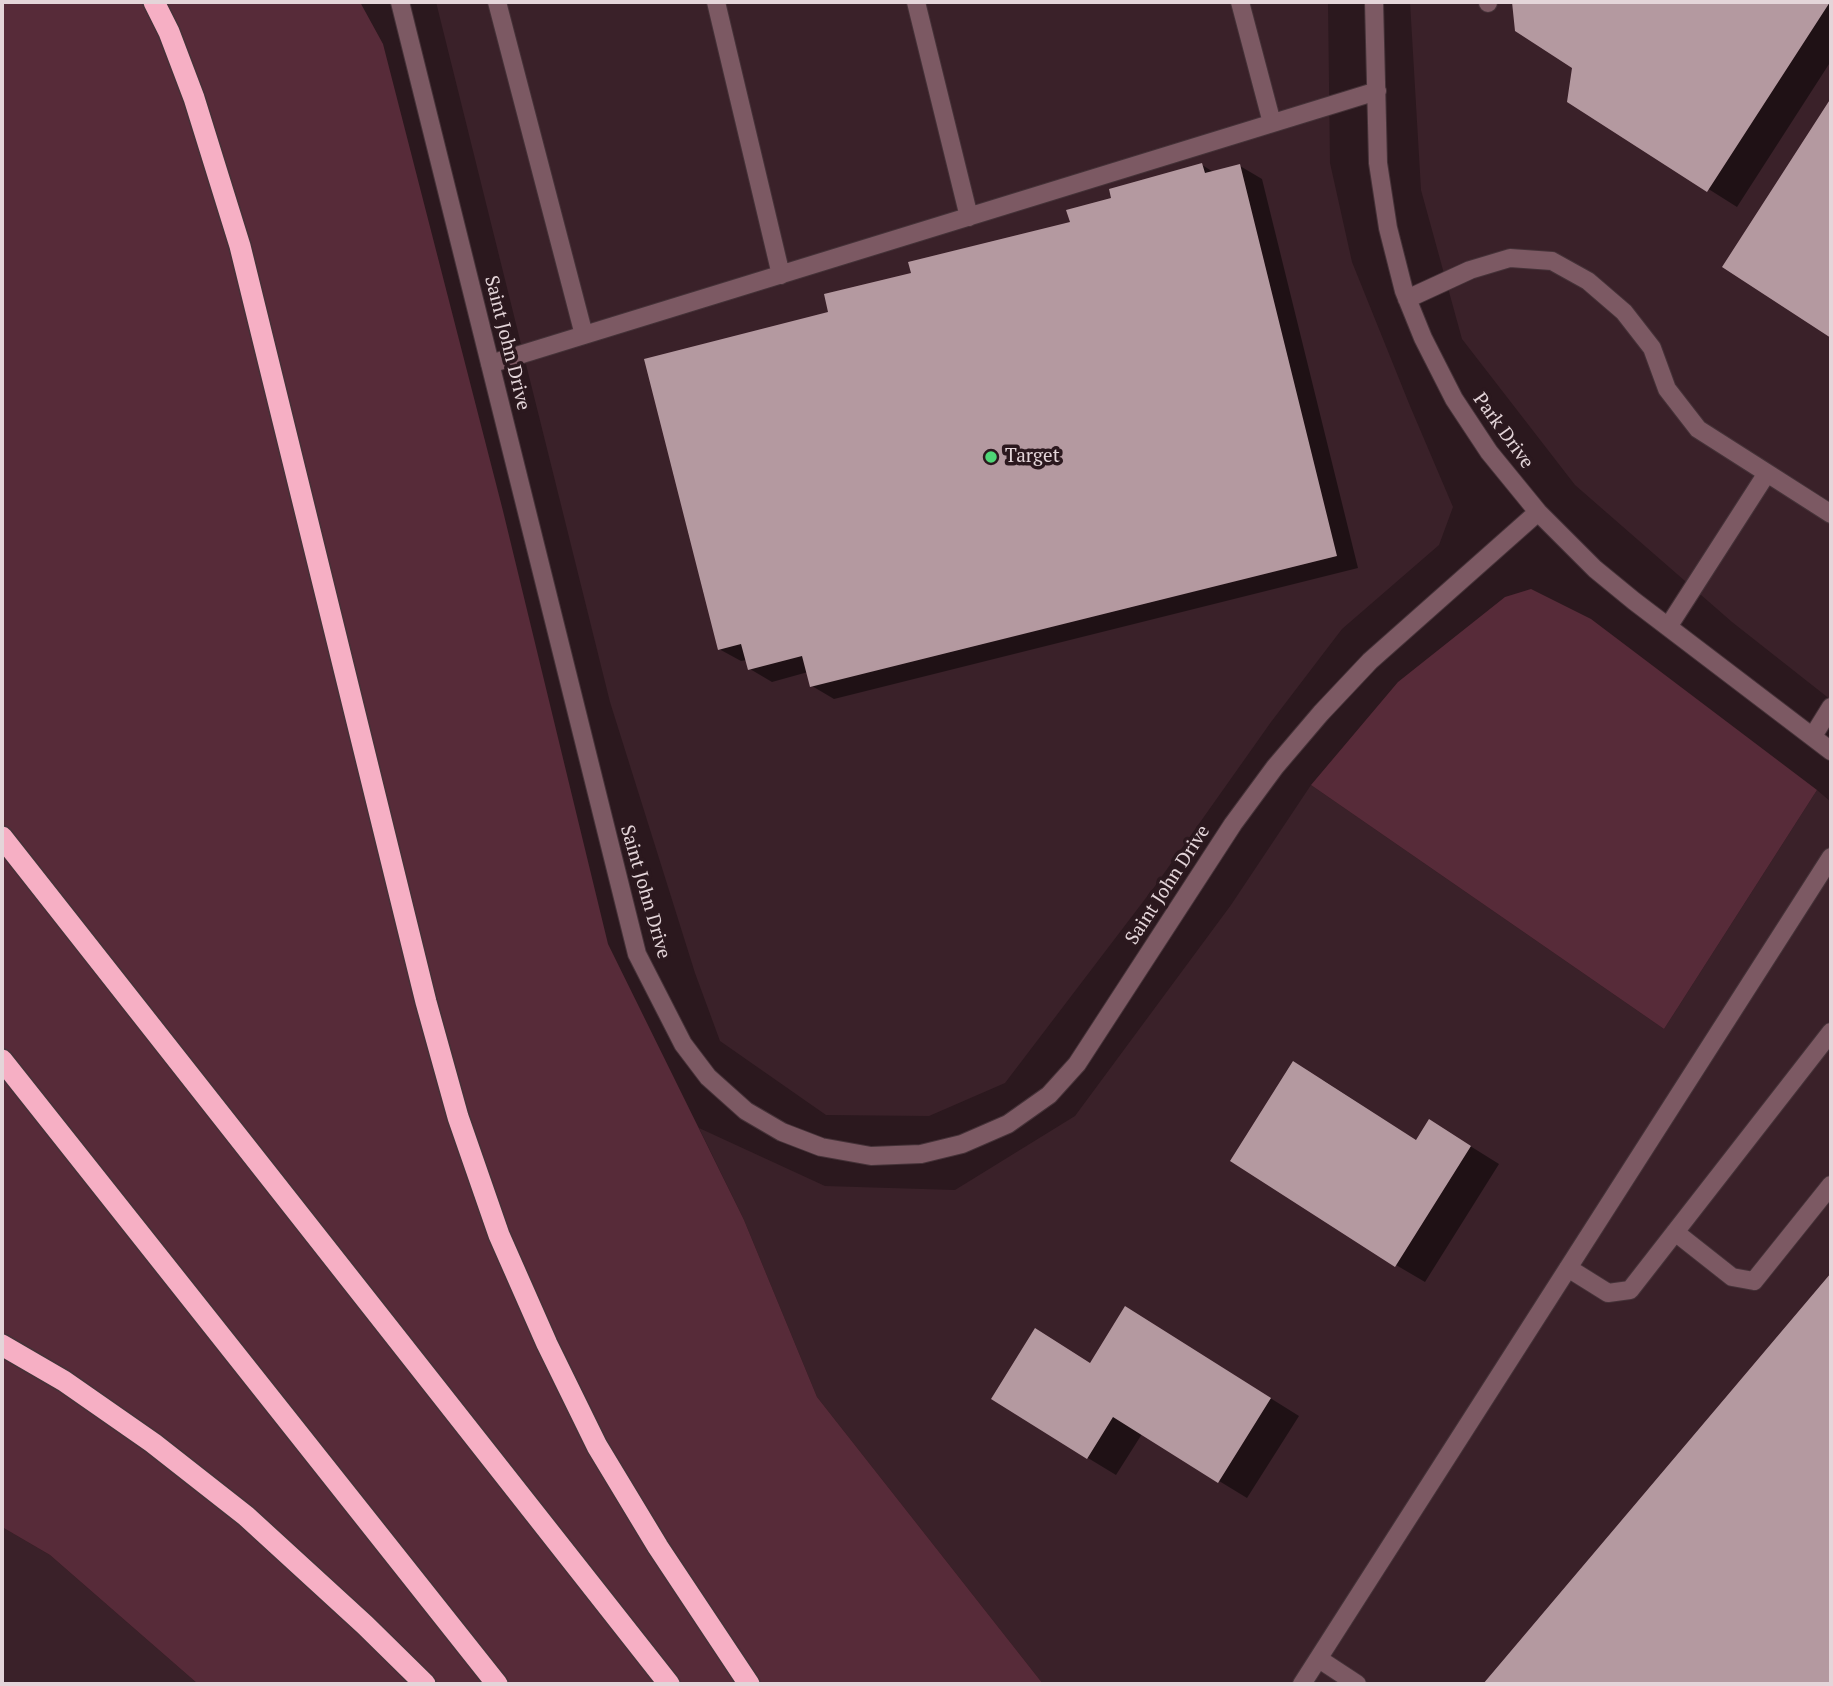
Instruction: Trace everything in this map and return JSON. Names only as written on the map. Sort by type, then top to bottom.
[{"type":"highway","points":[[154,2],[169,32],[194,98],[240,246],[426,1002],[458,1117],[499,1235],[547,1344],[597,1446],[658,1547],[749,1684]]},
{"type":"highway","points":[[2,837],[669,1684]]},
{"type":"highway","points":[[2,1060],[497,1684]]},
{"type":"highway","points":[[2,1345],[64,1381],[153,1443],[246,1516],[425,1684]]},
{"type":"street","name":"Saint John Drive","points":[[400,2],[637,954],[683,1044],[708,1077],[746,1111],[782,1132],[821,1147],[871,1156],[921,1154],[962,1144],[1008,1124],[1049,1095],[1077,1064],[1233,824],[1298,740],[1370,661],[1538,512]]},
{"type":"street","points":[[498,2],[584,335]]},
{"type":"street","points":[[716,2],[781,275]]},
{"type":"street","points":[[916,2],[969,217]]},
{"type":"street","points":[[1240,2],[1272,123]]},
{"type":"street","name":"Park Drive","points":[[1374,2],[1378,163],[1386,215],[1407,299],[1423,338],[1454,399],[1489,452],[1538,512],[1595,569],[1831,751]]},
{"type":"street","points":[[491,364],[1377,91]]},
{"type":"street","points":[[1407,299],[1470,270],[1510,258],[1552,261],[1588,281],[1624,312],[1652,348],[1667,389],[1698,429],[1831,514]]},
{"type":"street","points":[[1668,627],[1767,473]]},
{"type":"street","points":[[1813,736],[1831,707]]},
{"type":"street","points":[[1303,1684],[1831,857]]},
{"type":"street","points":[[1568,1268],[1608,1293],[1630,1290],[1831,1032]]},
{"type":"street","points":[[1675,1232],[1732,1277],[1754,1281],[1831,1185]]},
{"type":"street","points":[[1319,1659],[1357,1684]]},
{"type":"shaded area","points":[[2,2],[360,2],[383,44],[503,511],[608,944],[744,1220],[817,1397],[1043,1684],[198,1684],[50,1555],[2,1527]]},
{"type":"shaded area","points":[[436,2],[1328,2],[1330,163],[1352,262],[1453,507],[1439,545],[1342,629],[1271,722],[1155,886],[1005,1083],[929,1116],[826,1115],[720,1041],[695,973],[610,702]]},
{"type":"shaded area","points":[[1410,2],[1831,2],[1831,700],[1732,622],[1575,485],[1462,339],[1421,190]]},
{"type":"shaded area","points":[[1531,589],[1591,619],[1817,790],[1664,1029],[1311,785],[1398,682],[1505,597]]},
{"type":"shaded area","points":[[1311,785],[1664,1029],[1817,790],[1831,802],[1831,1684],[1043,1684],[817,1397],[744,1220],[699,1128],[825,1186],[955,1190],[1075,1116],[1231,905]]},
{"type":"shaded area","points":[[2,1527],[50,1555],[198,1684],[2,1684]]},
{"type":"building","points":[[1512,2],[1830,2],[1707,192],[1567,102],[1572,68],[1515,31]]},
{"type":"building","points":[[1831,98],[1831,338],[1722,267]]},
{"type":"building","name":"Target","points":[[1202,163],[1205,173],[1240,164],[1337,556],[810,687],[802,656],[748,670],[741,644],[718,650],[644,359],[828,312],[824,294],[911,273],[908,262],[1070,222],[1066,210],[1111,198],[1109,189]]},
{"type":"building","points":[[1293,1061],[1416,1140],[1429,1119],[1471,1146],[1395,1267],[1230,1161]]},
{"type":"building","points":[[1831,1273],[1831,1684],[1483,1684]]},
{"type":"building","points":[[1125,1306],[1271,1398],[1218,1483],[1113,1417],[1087,1459],[991,1399],[1035,1328],[1090,1363]]},
{"type":"place","name":"Target","points":[[991,457]]}]
